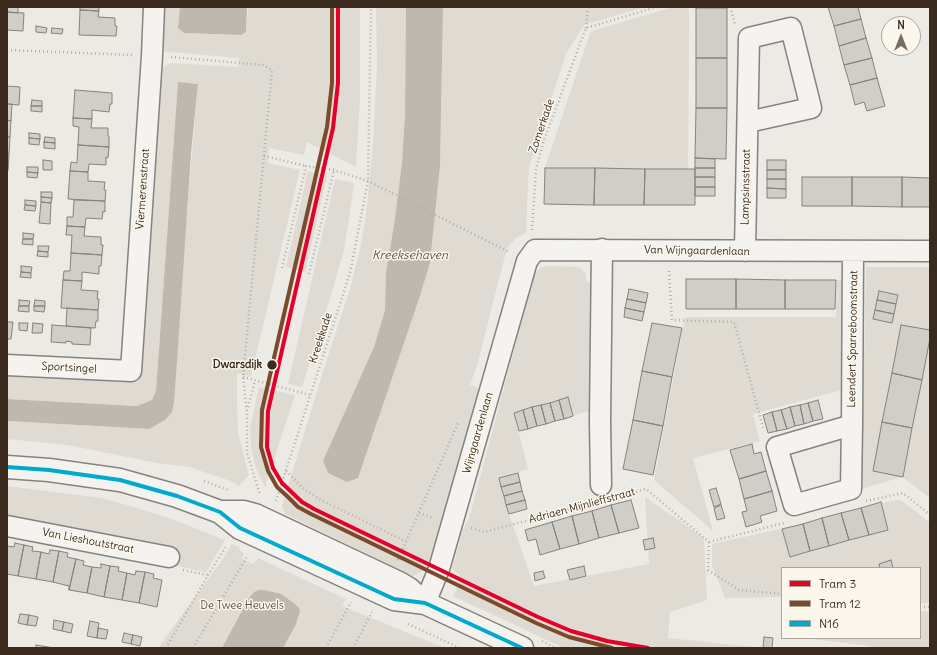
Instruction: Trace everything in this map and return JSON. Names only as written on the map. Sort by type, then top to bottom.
[{"type":"street","name":"Viermerenstraat","points":[[131,371],[154,7]]},
{"type":"street","name":"Lampsinsstraat","points":[[745,251],[749,38],[791,28],[811,108],[748,122]]},
{"type":"street","name":"Van Wijngaardenlaan","points":[[527,261],[535,250],[602,249],[930,252]]},
{"type":"street","name":"Adriaen Mijnlieffstraat","points":[[602,249],[600,421],[604,495]]},
{"type":"street","name":"Leendert Sparreboomstraat","points":[[777,447],[794,505],[851,489],[853,252]]},
{"type":"street","name":"Wijngaardenlaan","points":[[425,603],[432,589],[441,562],[527,261]]},
{"type":"street","name":"Sportsingel","points":[[7,365],[131,371]]},
{"type":"street","points":[[777,447],[852,425]]},
{"type":"street","points":[[7,467],[49,470],[120,480],[177,496],[220,512],[240,528],[257,526],[386,586],[400,600],[425,603],[522,648]]},
{"type":"street","name":"Van Lieshoutstraat","points":[[7,526],[169,557]]},
{"type":"path","name":"Kreekkade","points":[[193,648],[257,526],[278,496],[350,272],[368,181],[371,7]]},
{"type":"path","name":"Zomerkade","points":[[532,233],[536,169],[544,140],[586,28],[588,7]]},
{"type":"path","points":[[586,28],[657,7]]},
{"type":"path","points":[[7,50],[152,56],[263,65],[272,70],[242,378],[247,413],[247,453],[260,494],[257,526],[243,540],[230,540],[166,648]]},
{"type":"path","points":[[264,156],[306,166],[334,170],[368,181],[527,261]]},
{"type":"path","points":[[282,268],[306,166]]},
{"type":"path","points":[[309,274],[334,170]]},
{"type":"path","points":[[668,250],[672,320],[734,322],[768,444],[777,447]]},
{"type":"path","points":[[242,378],[310,395]]},
{"type":"path","points":[[247,413],[255,381]]},
{"type":"path","points":[[353,648],[386,586],[407,542],[459,421]]},
{"type":"path","points":[[286,471],[303,488],[319,499],[407,542]]},
{"type":"path","name":"Adriaen Mijnlieffstraat","points":[[466,527],[484,532],[604,495],[646,489],[709,542],[708,570],[739,590],[781,594]]},
{"type":"path","points":[[193,571],[208,575]]},
{"type":"path","points":[[326,648],[353,598]]},
{"type":"shaded area","points":[[162,7],[180,7],[178,28],[184,33],[241,35],[246,32],[248,7],[360,7],[360,99],[356,167],[307,142],[304,155],[269,148],[268,163],[300,170],[251,376],[237,373],[238,433],[249,475],[239,486],[228,480],[189,467],[157,463],[68,445],[7,439],[7,421],[149,429],[172,412],[174,403],[183,258],[198,84],[178,83],[156,391],[152,400],[137,406],[7,399],[7,374],[128,380],[141,377],[144,297],[160,69],[171,63],[238,67],[239,58],[158,51]]},
{"type":"shaded area","points":[[376,7],[406,7],[405,114],[402,163],[386,272],[385,310],[374,347],[347,482],[358,477],[430,263],[440,166],[443,7],[645,7],[584,25],[566,54],[529,167],[526,233],[516,238],[507,248],[477,366],[470,385],[482,389],[431,566],[413,576],[285,514],[282,506],[349,292],[360,249],[366,215],[373,144],[377,66]]},
{"type":"shaded area","points":[[673,7],[688,7],[689,14],[688,171],[544,170],[591,32]]},
{"type":"shaded area","points":[[308,171],[327,176],[305,272],[286,267]]},
{"type":"shaded area","points":[[335,179],[354,183],[344,250],[302,387],[288,384]]},
{"type":"shaded area","points":[[546,266],[579,267],[586,274],[586,281],[593,284],[589,411],[573,416],[568,398],[514,413],[528,469],[499,478],[509,514],[534,586],[649,564],[645,497],[704,538],[707,600],[670,612],[668,638],[764,648],[564,648],[453,596],[462,578],[452,569],[463,530],[469,519],[534,275],[540,268]]},
{"type":"shaded area","points":[[866,267],[930,267],[930,498],[902,477],[857,490],[860,479]]},
{"type":"shaded area","points":[[837,280],[844,280],[841,390],[753,414],[760,441],[693,458],[713,531],[654,480],[685,317],[836,317]]},
{"type":"shaded area","points":[[259,387],[295,395],[265,487],[256,469],[251,447],[250,427]]},
{"type":"shaded area","points":[[7,486],[102,498],[172,519],[225,540],[206,572],[173,565],[176,549],[7,518]]},
{"type":"shaded area","points":[[895,500],[901,500],[930,523],[930,603],[921,603],[921,567],[781,567],[781,597],[725,598],[712,566],[712,544],[776,530]]},
{"type":"shaded area","name":"De Twee Heuvels","points":[[232,544],[239,547],[244,553],[242,558],[253,564],[258,558],[346,599],[342,606],[445,648],[158,648],[220,563]]},
{"type":"shaded area","points":[[921,611],[930,612],[930,648],[869,648],[871,646],[813,639],[921,639]]},
{"type":"water","points":[[180,7],[247,7],[246,32],[241,35],[184,33],[178,28]]},
{"type":"water","name":"Kreeksehaven","points":[[406,7],[443,7],[440,166],[430,263],[358,478],[347,482],[328,473],[323,461],[374,347],[385,310],[386,272],[402,163],[405,114]]},
{"type":"water","points":[[178,82],[198,84],[191,153],[174,403],[172,412],[165,420],[149,429],[7,421],[7,399],[137,406],[152,400],[156,391]]},
{"type":"water","points":[[259,590],[281,594],[299,608],[300,611],[296,624],[283,648],[222,648],[249,598],[254,592]]},
{"type":"building","points":[[7,7],[18,7],[18,13],[7,12]]},
{"type":"building","points":[[80,7],[99,7],[99,11],[80,10]]},
{"type":"building","points":[[828,7],[858,7],[861,19],[834,26]]},
{"type":"building","points":[[696,8],[727,8],[727,58],[696,58]]},
{"type":"building","points":[[80,10],[99,11],[98,17],[115,18],[115,26],[117,26],[116,36],[79,35]]},
{"type":"building","points":[[7,12],[24,13],[23,31],[7,30]]},
{"type":"building","points":[[861,19],[866,38],[839,46],[834,26]]},
{"type":"building","points":[[36,26],[47,28],[46,33],[36,32]]},
{"type":"building","points":[[52,28],[63,29],[62,34],[51,33]]},
{"type":"building","points":[[866,38],[872,58],[844,65],[839,46]]},
{"type":"building","points":[[696,58],[727,58],[727,108],[696,108]]},
{"type":"building","points":[[872,58],[877,78],[850,85],[844,65]]},
{"type":"building","points":[[877,78],[885,106],[867,111],[864,102],[855,105],[850,85]]},
{"type":"building","points":[[7,86],[20,87],[19,105],[7,104]]},
{"type":"building","points":[[75,90],[112,93],[112,104],[110,104],[109,112],[92,110],[92,119],[73,118]]},
{"type":"building","points":[[32,100],[42,101],[42,106],[31,106]]},
{"type":"building","points":[[7,104],[12,104],[11,121],[7,120]]},
{"type":"building","points":[[31,106],[42,106],[42,112],[31,111]]},
{"type":"building","points":[[696,108],[727,108],[726,159],[695,158]]},
{"type":"building","points":[[73,118],[92,119],[91,128],[108,128],[109,147],[78,145],[79,127],[73,126]]},
{"type":"building","points":[[7,120],[11,121],[10,137],[7,137]]},
{"type":"building","points":[[29,133],[40,134],[40,139],[29,138]]},
{"type":"building","points":[[7,137],[10,137],[9,154],[7,154]]},
{"type":"building","points":[[45,137],[55,138],[55,143],[44,142]]},
{"type":"building","points":[[29,138],[40,139],[39,145],[29,144]]},
{"type":"building","points":[[44,142],[55,143],[55,149],[44,148]]},
{"type":"building","points":[[78,145],[109,147],[108,158],[106,157],[106,165],[89,164],[88,172],[70,171],[71,162],[77,163]]},
{"type":"building","points":[[7,154],[9,154],[8,171],[7,171]]},
{"type":"building","points":[[695,158],[715,159],[715,168],[695,168]]},
{"type":"building","points":[[43,160],[52,161],[52,170],[43,170]]},
{"type":"building","points":[[767,160],[786,160],[786,170],[767,170]]},
{"type":"building","points":[[27,167],[38,167],[38,173],[27,172]]},
{"type":"building","points":[[545,168],[595,168],[594,205],[544,204]]},
{"type":"building","points":[[595,168],[645,169],[644,205],[594,205]]},
{"type":"building","points":[[695,168],[715,168],[715,177],[695,177]]},
{"type":"building","points":[[645,169],[695,169],[695,205],[644,205]]},
{"type":"building","points":[[767,170],[786,170],[786,179],[767,179]]},
{"type":"building","points":[[70,171],[88,172],[88,181],[105,182],[105,201],[68,199]]},
{"type":"building","points":[[27,172],[38,173],[37,178],[27,177]]},
{"type":"building","points":[[695,177],[715,177],[715,187],[695,187]]},
{"type":"building","points":[[802,177],[852,177],[852,206],[802,206]]},
{"type":"building","points":[[852,177],[902,177],[902,207],[852,206]]},
{"type":"building","points":[[902,177],[930,178],[930,207],[902,207]]},
{"type":"building","points":[[767,179],[786,179],[786,189],[767,188]]},
{"type":"building","points":[[695,187],[715,187],[715,196],[695,196]]},
{"type":"building","points":[[767,188],[786,189],[786,198],[767,198]]},
{"type":"building","points":[[41,192],[52,192],[52,198],[41,197]]},
{"type":"building","points":[[41,197],[52,198],[51,203],[41,202]]},
{"type":"building","points":[[25,200],[36,201],[36,206],[25,205]]},
{"type":"building","points":[[74,200],[105,201],[105,212],[103,211],[102,219],[86,218],[85,227],[67,226],[67,217],[73,217]]},
{"type":"building","points":[[41,202],[51,203],[50,224],[39,223]]},
{"type":"building","points":[[25,205],[36,206],[35,211],[24,210]]},
{"type":"building","points":[[67,226],[85,227],[84,236],[101,237],[101,245],[103,245],[102,255],[71,253],[72,235],[66,235]]},
{"type":"building","points":[[23,233],[34,234],[33,239],[23,239]]},
{"type":"building","points":[[23,239],[33,239],[33,245],[22,244]]},
{"type":"building","points":[[38,246],[49,246],[48,252],[38,251]]},
{"type":"building","points":[[38,251],[48,252],[48,257],[37,256]]},
{"type":"building","points":[[71,253],[102,255],[101,266],[99,266],[99,274],[82,272],[82,281],[63,280],[64,271],[70,271]]},
{"type":"building","points":[[21,266],[32,267],[31,273],[21,272]]},
{"type":"building","points":[[21,272],[31,273],[31,278],[20,277]]},
{"type":"building","points":[[686,279],[736,279],[736,309],[686,309]]},
{"type":"building","points":[[736,279],[785,280],[785,309],[736,309]]},
{"type":"building","points":[[63,280],[82,281],[81,290],[98,291],[98,310],[61,308]]},
{"type":"building","points":[[785,280],[836,280],[835,309],[785,309]]},
{"type":"building","points":[[629,289],[648,293],[646,303],[627,299]]},
{"type":"building","points":[[879,291],[898,295],[896,304],[877,300]]},
{"type":"building","points":[[627,299],[646,303],[644,312],[625,308]]},
{"type":"building","points":[[19,300],[30,301],[29,306],[19,306]]},
{"type":"building","points":[[35,300],[45,301],[45,306],[34,306]]},
{"type":"building","points":[[877,300],[896,304],[894,314],[875,310]]},
{"type":"building","points":[[19,306],[29,306],[29,312],[18,311]]},
{"type":"building","points":[[34,306],[45,306],[44,312],[34,311]]},
{"type":"building","points":[[67,308],[98,310],[98,321],[96,321],[95,328],[66,326]]},
{"type":"building","points":[[625,308],[644,312],[642,321],[624,317]]},
{"type":"building","points":[[875,310],[894,314],[892,323],[873,319]]},
{"type":"building","points":[[7,322],[13,322],[11,339],[7,339]]},
{"type":"building","points":[[19,323],[28,323],[27,331],[19,330]]},
{"type":"building","points":[[33,323],[43,324],[42,333],[32,333]]},
{"type":"building","points":[[652,323],[682,328],[672,377],[642,371]]},
{"type":"building","points":[[52,325],[91,328],[90,345],[72,344],[72,342],[66,341],[66,343],[51,342]]},
{"type":"building","points":[[901,325],[930,330],[930,338],[922,380],[892,373]]},
{"type":"building","points":[[642,371],[672,377],[663,426],[633,420]]},
{"type":"building","points":[[892,373],[922,380],[912,428],[882,422]]},
{"type":"building","points":[[568,397],[573,416],[564,419],[559,400]]},
{"type":"building","points":[[559,400],[564,419],[555,421],[550,403]]},
{"type":"building","points":[[818,400],[823,419],[813,421],[808,403]]},
{"type":"building","points":[[550,403],[555,421],[546,424],[541,405]]},
{"type":"building","points":[[808,403],[813,421],[804,424],[800,405]]},
{"type":"building","points":[[541,405],[546,424],[537,426],[532,407]]},
{"type":"building","points":[[800,405],[804,424],[795,426],[790,407]]},
{"type":"building","points":[[532,407],[537,426],[528,429],[523,410]]},
{"type":"building","points":[[790,407],[795,426],[787,429],[781,410]]},
{"type":"building","points":[[523,410],[528,429],[519,431],[514,413]]},
{"type":"building","points":[[781,410],[787,429],[777,431],[772,412]]},
{"type":"building","points":[[772,412],[777,431],[768,433],[763,415]]},
{"type":"building","points":[[633,420],[663,426],[653,475],[623,469]]},
{"type":"building","points":[[882,422],[912,428],[903,477],[873,471]]},
{"type":"building","points":[[752,444],[754,454],[761,452],[766,471],[739,479],[730,450]]},
{"type":"building","points":[[766,471],[772,491],[744,499],[739,479]]},
{"type":"building","points":[[518,473],[520,482],[501,487],[499,478]]},
{"type":"building","points":[[520,482],[522,491],[504,496],[501,487]]},
{"type":"building","points":[[716,488],[721,504],[714,507],[709,490]]},
{"type":"building","points":[[522,491],[525,500],[506,505],[504,496]]},
{"type":"building","points":[[772,491],[777,511],[760,516],[762,522],[746,527],[742,512],[747,511],[744,499]]},
{"type":"building","points":[[525,500],[527,509],[509,514],[506,505]]},
{"type":"building","points":[[631,500],[639,528],[619,533],[611,505]]},
{"type":"building","points":[[881,502],[888,530],[869,535],[861,508]]},
{"type":"building","points":[[611,505],[619,533],[599,538],[592,511]]},
{"type":"building","points":[[721,505],[725,518],[717,520],[714,508]]},
{"type":"building","points":[[861,508],[869,535],[849,540],[841,513]]},
{"type":"building","points":[[592,511],[599,538],[579,544],[572,516]]},
{"type":"building","points":[[841,513],[849,540],[829,546],[822,518]]},
{"type":"building","points":[[572,516],[579,544],[560,549],[552,522]]},
{"type":"building","points":[[822,518],[829,546],[810,551],[803,524]]},
{"type":"building","points":[[552,522],[560,549],[540,555],[536,539],[528,541],[525,530]]},
{"type":"building","points":[[803,524],[810,551],[790,557],[782,529]]},
{"type":"building","points":[[653,538],[655,548],[645,550],[643,540]]},
{"type":"building","points":[[15,543],[24,545],[18,576],[7,574],[7,546],[14,547]]},
{"type":"building","points":[[24,545],[33,547],[32,551],[41,552],[36,579],[18,576]]},
{"type":"building","points":[[50,550],[59,551],[53,582],[36,579],[41,552],[49,554]]},
{"type":"building","points":[[59,551],[68,553],[67,557],[76,559],[69,590],[69,586],[53,582]]},
{"type":"building","points":[[76,559],[84,561],[83,565],[92,567],[87,593],[69,590]]},
{"type":"building","points":[[891,560],[893,567],[880,567],[879,564]]},
{"type":"building","points":[[101,564],[110,566],[104,597],[87,593],[92,567],[101,568]]},
{"type":"building","points":[[110,566],[119,567],[118,571],[127,573],[122,600],[104,597]]},
{"type":"building","points":[[584,566],[586,576],[570,580],[567,570]]},
{"type":"building","points":[[136,571],[145,572],[139,603],[122,600],[127,573],[135,575]]},
{"type":"building","points":[[543,571],[545,578],[535,581],[534,573]]},
{"type":"building","points":[[145,572],[154,574],[153,578],[162,580],[157,607],[139,603]]},
{"type":"building","points":[[20,614],[29,615],[27,625],[18,623]]},
{"type":"building","points":[[29,615],[38,617],[36,626],[27,625]]},
{"type":"building","points":[[54,620],[64,622],[62,631],[53,629]]},
{"type":"building","points":[[90,621],[99,623],[97,638],[87,636]]},
{"type":"building","points":[[64,622],[73,624],[71,633],[62,631]]},
{"type":"building","points":[[98,628],[108,630],[106,639],[97,638]]},
{"type":"building","points":[[124,633],[133,635],[131,644],[122,642]]},
{"type":"building","points":[[133,635],[142,637],[140,646],[131,644]]},
{"type":"building","points":[[764,637],[773,638],[772,648],[763,648]]},
{"type":"building","points":[[36,645],[54,648],[36,648]]},
{"type":"tram line","name":"12","points":[[332,7],[332,83],[327,127],[262,410],[261,447],[268,471],[277,487],[298,507],[311,514],[536,623],[569,637],[612,648]]},
{"type":"tram line","name":"3","points":[[338,7],[338,83],[333,128],[268,411],[267,447],[273,468],[282,483],[302,502],[314,509],[538,617],[571,631],[607,641],[648,648]]},
{"type":"transit line","name":"N16","points":[[7,467],[49,470],[120,480],[177,496],[220,512],[240,528],[394,599],[425,603],[522,648]]},
{"type":"place","name":"Dwarsdijk","points":[[272,365]]}]
